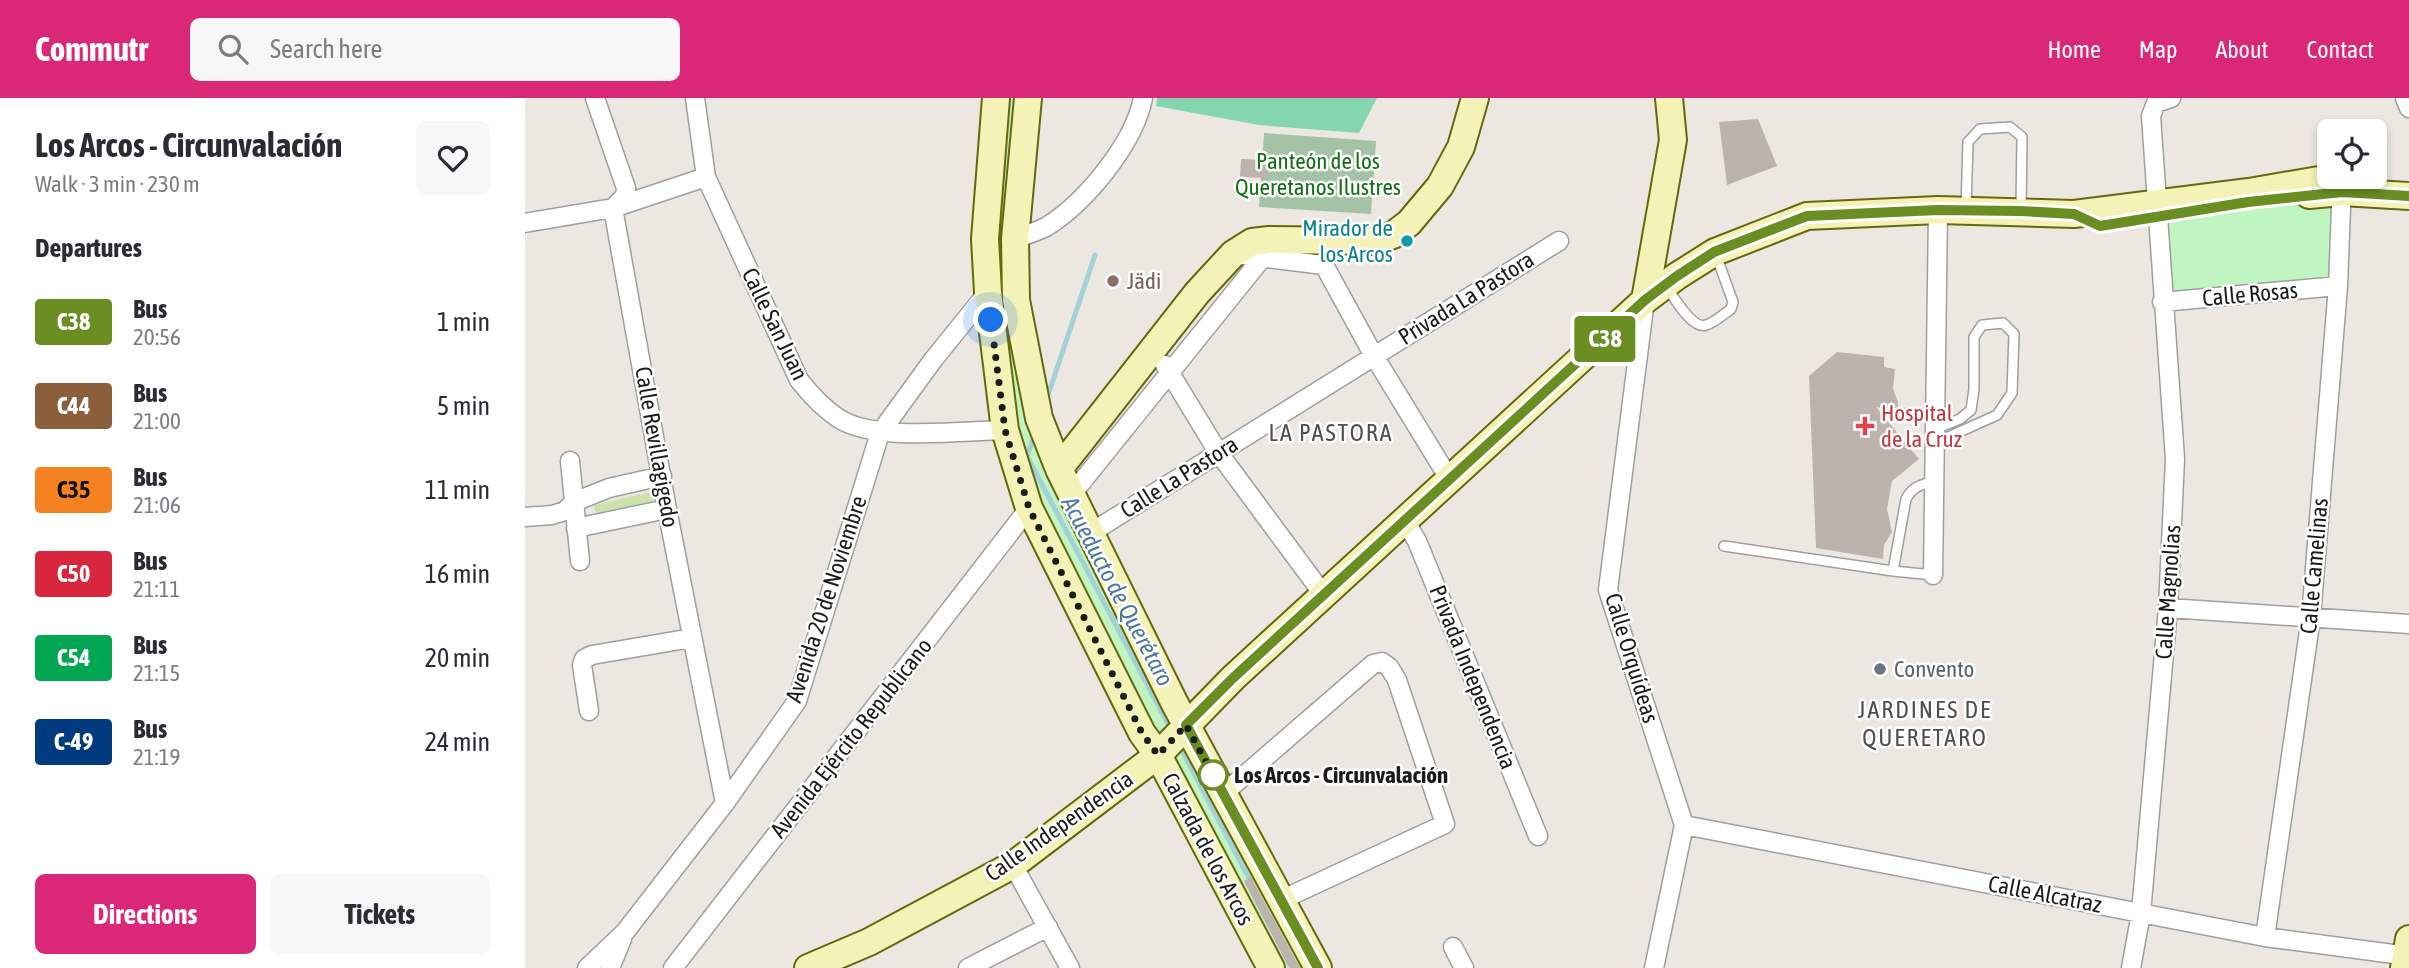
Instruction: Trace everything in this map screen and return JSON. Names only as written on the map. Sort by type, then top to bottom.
[{"type":"street","name":"Calle Revillagigedo","points":[[595,98],[626,188],[625,196],[613,208],[667,509],[725,803]]},
{"type":"street","name":"Calle San Juan","points":[[695,98],[706,177],[799,380],[811,396],[840,419],[880,433],[1005,430]]},
{"type":"street","name":"Calzada de los Arcos","points":[[996,98],[985,239],[988,292],[1005,430],[1029,508],[1137,725],[1158,755],[1271,968]]},
{"type":"street","name":"Calzada de los Arcos","points":[[1028,98],[1015,239],[1016,300],[1039,418],[1059,469],[1183,719],[1318,968]]},
{"type":"street","points":[[1015,239],[1044,227],[1066,211],[1106,171],[1134,125],[1143,98]]},
{"type":"street","points":[[1655,292],[1672,140],[1669,98]]},
{"type":"street","name":"Calle Magnolias","points":[[2131,968],[2141,913],[2168,608],[2175,459],[2151,116],[2156,103],[2171,98]]},
{"type":"street","points":[[2405,98],[2409,108]]},
{"type":"street","points":[[1059,469],[1197,293],[1233,254],[1252,242],[1269,240],[1374,241],[1393,235],[1409,223],[1440,186],[1461,147],[1471,102]]},
{"type":"street","points":[[525,223],[613,208],[706,177]]},
{"type":"street","points":[[2387,180],[2409,180]]},
{"type":"street","name":"Calle Independencia","points":[[808,968],[869,942],[1013,865],[1158,755],[1183,719],[1233,678],[1404,519],[1655,292],[1714,252],[1807,216],[1938,210],[2074,214],[2156,210],[2249,192],[2317,184]]},
{"type":"street","name":"Calle Camelinas","points":[[2265,937],[2311,617],[2344,189]]},
{"type":"street","points":[[2379,189],[2409,196]]},
{"type":"street","points":[[1933,575],[1938,210]]},
{"type":"street","name":"Privada La Pastora","points":[[1374,356],[1559,241]]},
{"type":"street","points":[[1233,254],[1324,265],[1374,356],[1450,480]]},
{"type":"street","points":[[1072,494],[1263,257]]},
{"type":"street","name":"Calle Rosas","points":[[2162,302],[2338,286]]},
{"type":"street","name":"Avenida 20 de Noviembre","points":[[587,968],[625,932],[725,803],[797,701],[880,433],[933,360],[988,292]]},
{"type":"street","name":"Calle Orquídeas","points":[[1654,968],[1684,825],[1608,590],[1635,386],[1655,292]]},
{"type":"street","points":[[1155,347],[1218,452],[1324,594]]},
{"type":"street","name":"Calle La Pastora","points":[[1092,532],[1374,356]]},
{"type":"street","points":[[570,461],[580,561]]},
{"type":"street","points":[[525,517],[552,515],[565,511],[574,502],[609,488],[662,476]]},
{"type":"street","name":"Avenida Ejército Republicano","points":[[673,968],[1029,508]]},
{"type":"street","points":[[576,528],[667,509]]},
{"type":"street","name":"Privada Independencia","points":[[1404,519],[1417,541],[1538,836]]},
{"type":"street","points":[[2168,608],[2409,624]]},
{"type":"street","points":[[589,711],[582,665],[585,659],[592,655],[692,638]]},
{"type":"street","points":[[1224,793],[1373,664],[1382,662],[1389,667],[1397,680],[1445,824],[1281,900]]},
{"type":"street","name":"Calle Alcatraz","points":[[1684,825],[2265,937],[2407,955]]},
{"type":"street","points":[[1013,865],[1070,968]]},
{"type":"street","points":[[968,968],[1048,928]]},
{"type":"street","name":"Avenida 20 de Noviembre","points":[[610,968],[625,932]]},
{"type":"street","points":[[1454,947],[1464,968]]},
{"type":"lane","points":[[1966,211],[1968,142],[1980,129],[2010,127],[2022,137],[2021,211]]},
{"type":"lane","points":[[1655,292],[1696,325],[1705,326],[1731,309],[1732,296],[1714,252]]},
{"type":"lane","points":[[1901,414],[1935,428],[1997,415],[2012,393],[2014,334],[2003,323],[1982,325],[1974,337],[1974,389],[1971,410],[1961,419],[1935,428]]},
{"type":"lane","points":[[1893,571],[1906,499],[1917,485],[1934,481]]},
{"type":"lane","points":[[1724,546],[1933,575]]},
{"type":"green space","points":[[1000,98],[1023,98],[1030,415],[1042,465],[1311,968],[1280,968],[1121,673],[1033,486],[1014,424],[994,293]]},
{"type":"green space","points":[[1157,98],[1377,98],[1359,133],[1259,125],[1156,106]]},
{"type":"green space","name":"Panteón de los Queretanos Ilustres","points":[[1264,133],[1376,141],[1371,214],[1259,207]]},
{"type":"green space","points":[[2342,192],[2338,286],[2162,302],[2157,216],[2248,202]]},
{"type":"green space","points":[[655,491],[657,500],[596,514],[594,505]]},
{"type":"building","points":[[1758,119],[1777,166],[1727,185],[1719,122]]},
{"type":"building","points":[[1241,159],[1268,160],[1267,178],[1240,177]]},
{"type":"building","name":"Hospital de la Cruz","points":[[1837,352],[1884,357],[1884,367],[1895,369],[1893,389],[1898,408],[1895,410],[1876,407],[1919,459],[1892,481],[1887,509],[1892,532],[1884,545],[1883,559],[1816,548],[1809,376]]},
{"type":"building","points":[[1251,877],[1300,968],[1289,968],[1244,881]]},
{"type":"waterway","name":"Acueducto de Querétaro","points":[[1046,401],[1095,255]]},
{"type":"waterway","name":"Acueducto de Querétaro","points":[[1035,434],[1027,456],[1171,730]]},
{"type":"waterway","name":"Acueducto de Querétaro","points":[[1179,745],[1251,882]]},
{"type":"bus line","name":"C38","points":[[1318,968],[1186,725],[1404,519],[1624,322],[1645,300],[1677,276],[1714,252],[1807,216],[1938,210],[2021,211],[2074,214],[2100,226],[2248,202],[2342,192],[2409,196]]},
{"type":"place","name":"Mirador de los Arcos","points":[[1407,241]]},
{"type":"place","name":"Jädi","points":[[1113,281]]},
{"type":"place","name":"Hospital de la Cruz","points":[[1865,426]]},
{"type":"place","name":"Convento","points":[[1880,669]]},
{"type":"place","name":"Los Arcos - Circunvalación","points":[[1213,775]]},
{"type":"district","name":"LA PASTORA","points":[[1331,432]]},
{"type":"district","name":"JARDINES DE QUERETARO","points":[[1925,723]]},
{"type":"route","points":[[991,320],[1005,430],[1029,508],[1142,733],[1158,755],[1186,725],[1213,775]]}]
